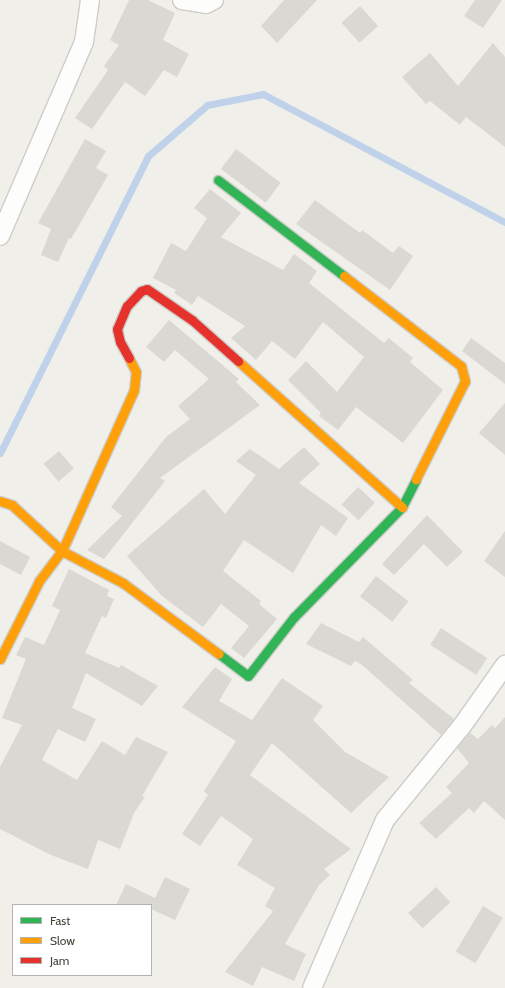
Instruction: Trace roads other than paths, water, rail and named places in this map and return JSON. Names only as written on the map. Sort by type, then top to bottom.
[{"type":"street","points":[[0,236],[84,42],[90,0]]},
{"type":"street","points":[[182,0],[206,4],[214,0]]},
{"type":"street","points":[[0,501],[12,505],[62,552],[123,583],[248,676],[294,617],[402,507],[465,381],[461,366],[218,180]]},
{"type":"street","points":[[0,659],[39,581],[62,552],[134,390],[136,372],[120,342],[117,330],[127,306],[135,294],[147,290],[192,320],[402,507]]},
{"type":"street","points":[[312,988],[385,820],[462,726],[505,665]]},
{"type":"waterway","points":[[0,453],[148,156],[207,105],[263,94],[505,222]]}]
